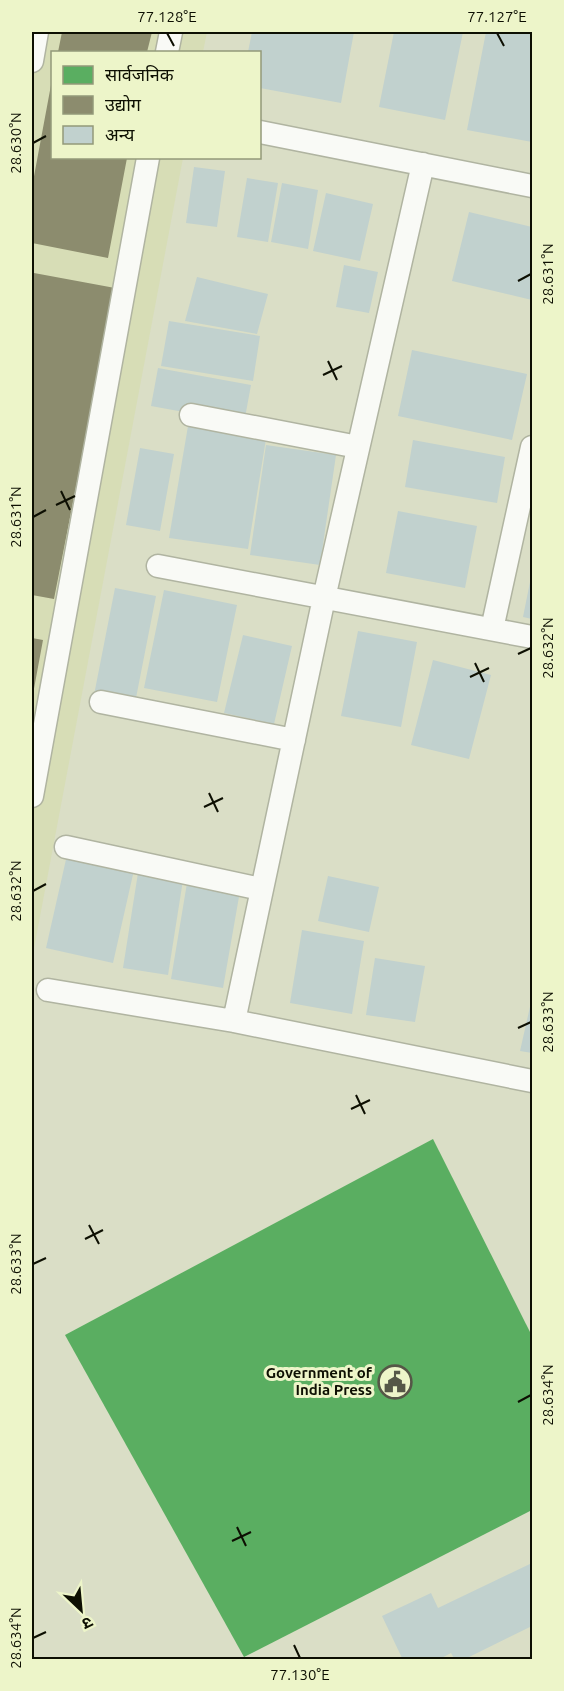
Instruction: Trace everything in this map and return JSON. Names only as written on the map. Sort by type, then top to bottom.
[{"type":"street","points":[[32,61],[37,32]]},
{"type":"street","points":[[167,51],[171,32]]},
{"type":"street","points":[[261,132],[532,186]]},
{"type":"street","points":[[32,796],[148,159]]},
{"type":"street","points":[[234,1021],[324,597],[423,164]]},
{"type":"street","points":[[191,415],[358,447]]},
{"type":"street","points":[[492,629],[532,447]]},
{"type":"street","points":[[158,566],[532,637]]},
{"type":"street","points":[[101,702],[294,740]]},
{"type":"street","points":[[66,847],[261,889]]},
{"type":"street","points":[[48,990],[234,1021],[532,1081]]},
{"type":"shaded area","points":[[32,32],[207,32],[203,51],[51,51],[51,159],[183,159],[32,959]]},
{"type":"building: सार्वजनिक","points":[[433,1139],[532,1336],[532,1510],[244,1657],[65,1335]]},
{"type":"building: उद्योग","points":[[62,32],[152,32],[147,51],[58,51]]},
{"type":"building: उद्योग","points":[[51,85],[51,159],[127,159],[108,258],[32,243],[32,187]]},
{"type":"building: उद्योग","points":[[34,273],[115,288],[54,599],[32,595],[32,284]]},
{"type":"building: उद्योग","points":[[32,638],[43,640],[33,694],[32,694]]},
{"type":"building: अन्य","points":[[252,32],[354,32],[341,103],[261,88],[261,51],[248,51]]},
{"type":"building: अन्य","points":[[394,32],[463,32],[445,120],[379,107]]},
{"type":"building: अन्य","points":[[486,32],[532,32],[532,142],[467,130]]},
{"type":"building: अन्य","points":[[194,167],[225,171],[217,227],[186,223]]},
{"type":"building: अन्य","points":[[247,178],[278,183],[268,242],[237,237]]},
{"type":"building: अन्य","points":[[282,183],[318,190],[308,249],[271,242]]},
{"type":"building: अन्य","points":[[326,193],[373,204],[360,261],[313,251]]},
{"type":"building: अन्य","points":[[469,212],[532,227],[532,300],[452,281]]},
{"type":"building: अन्य","points":[[344,265],[378,272],[369,313],[336,307]]},
{"type":"building: अन्य","points":[[197,277],[268,294],[257,334],[185,321]]},
{"type":"building: अन्य","points":[[169,321],[260,336],[253,381],[161,366]]},
{"type":"building: अन्य","points":[[412,350],[527,374],[512,440],[398,416]]},
{"type":"building: अन्य","points":[[158,368],[251,385],[244,423],[151,406]]},
{"type":"building: अन्य","points":[[188,426],[266,439],[248,549],[169,538]]},
{"type":"building: अन्य","points":[[413,440],[505,457],[497,503],[405,487]]},
{"type":"building: अन्य","points":[[266,445],[336,455],[320,565],[250,555]]},
{"type":"building: अन्य","points":[[140,448],[174,454],[160,531],[126,525]]},
{"type":"building: अन्य","points":[[398,511],[477,526],[465,588],[386,573]]},
{"type":"building: अन्य","points":[[532,577],[532,619],[523,617]]},
{"type":"building: अन्य","points":[[115,588],[156,596],[135,703],[94,695]]},
{"type":"building: अन्य","points":[[164,590],[237,605],[217,702],[144,688]]},
{"type":"building: अन्य","points":[[358,631],[417,642],[401,727],[341,716]]},
{"type":"building: अन्य","points":[[243,635],[292,646],[274,724],[224,713]]},
{"type":"building: अन्य","points":[[433,660],[491,675],[469,759],[411,745]]},
{"type":"building: अन्य","points":[[67,855],[134,870],[113,963],[46,948]]},
{"type":"building: अन्य","points":[[138,873],[183,880],[168,975],[123,968]]},
{"type":"building: अन्य","points":[[328,876],[379,887],[369,932],[318,921]]},
{"type":"building: अन्य","points":[[187,883],[240,891],[223,988],[171,979]]},
{"type":"building: अन्य","points":[[302,930],[364,941],[352,1014],[290,1003]]},
{"type":"building: अन्य","points":[[375,958],[425,966],[415,1022],[366,1015]]},
{"type":"building: अन्य","points":[[532,998],[532,1053],[520,1051]]},
{"type":"building: अन्य","points":[[532,1563],[532,1626],[463,1660],[455,1660],[451,1653],[438,1660],[403,1660],[382,1616],[431,1593],[438,1608]]},
{"type":"place","name":"Government of India Press","points":[[395,1382]]}]
